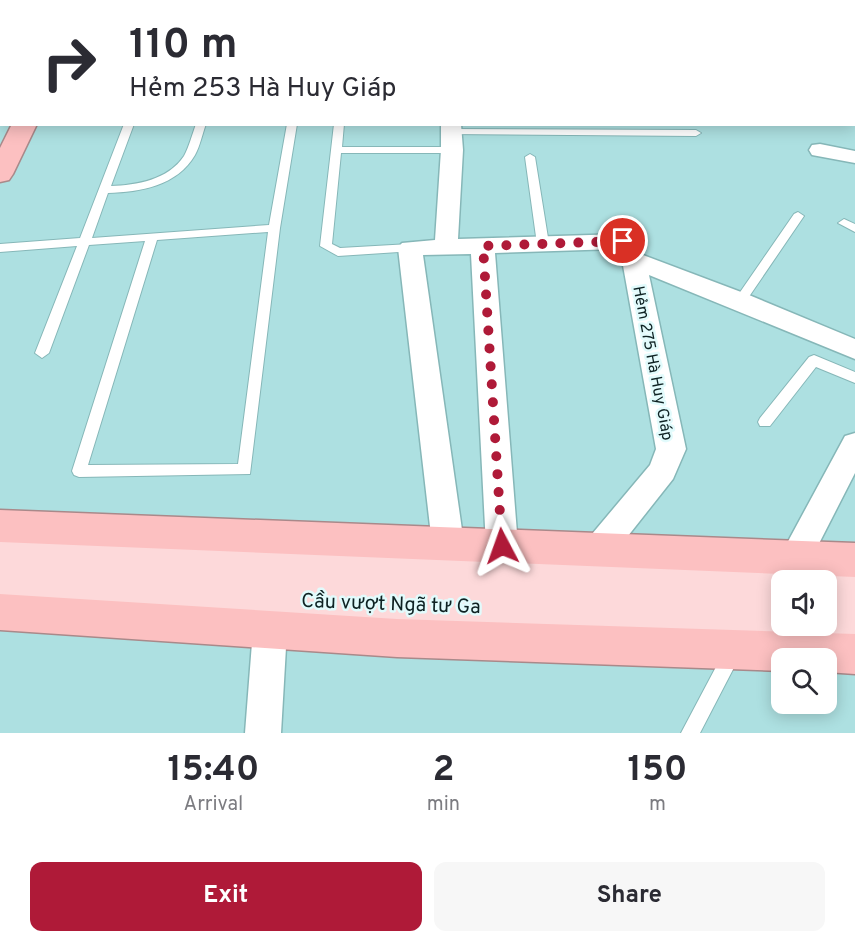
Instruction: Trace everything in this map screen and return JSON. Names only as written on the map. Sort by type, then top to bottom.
[{"type":"highway","points":[[0,174],[24,126]]},
{"type":"highway","points":[[0,526],[598,550],[772,570]]},
{"type":"highway","points":[[800,570],[855,560]]},
{"type":"highway","points":[[0,612],[396,638],[855,654]]},
{"type":"main road","name":"Cầu vượt Ngã tư Ga","points":[[0,557],[771,572]]},
{"type":"main road","name":"Cầu vượt Ngã tư Ga","points":[[0,587],[771,620]]},
{"type":"main road","points":[[837,589],[855,590]]},
{"type":"main road","points":[[837,622],[855,623]]},
{"type":"street","points":[[446,245],[451,136]]},
{"type":"street","points":[[820,150],[855,157]]},
{"type":"street","points":[[448,544],[410,248],[446,245],[483,246],[623,241],[634,260],[740,301],[855,350]]},
{"type":"street","points":[[483,246],[502,546]]},
{"type":"street","name":"Hẻm 275 Hà Huy Giáp","points":[[598,550],[662,471],[671,449],[634,260]]},
{"type":"street","points":[[790,570],[855,444]]},
{"type":"street","points":[[263,733],[270,630]]},
{"type":"lane","points":[[42,353],[128,126]]},
{"type":"lane","points":[[104,190],[129,189],[165,179],[189,157],[200,126]]},
{"type":"lane","points":[[152,237],[79,471],[245,470],[274,228],[292,126]]},
{"type":"lane","points":[[339,126],[334,150],[326,246],[338,252],[410,248]]},
{"type":"lane","points":[[334,150],[451,136],[696,133]]},
{"type":"lane","points":[[530,157],[543,244]]},
{"type":"lane","points":[[740,301],[798,216]]},
{"type":"lane","points":[[0,248],[274,228]]},
{"type":"lane","points":[[765,422],[814,360],[855,378]]},
{"type":"lane","points":[[690,733],[735,650]]},
{"type":"route","points":[[502,546],[483,246],[623,241]]}]
